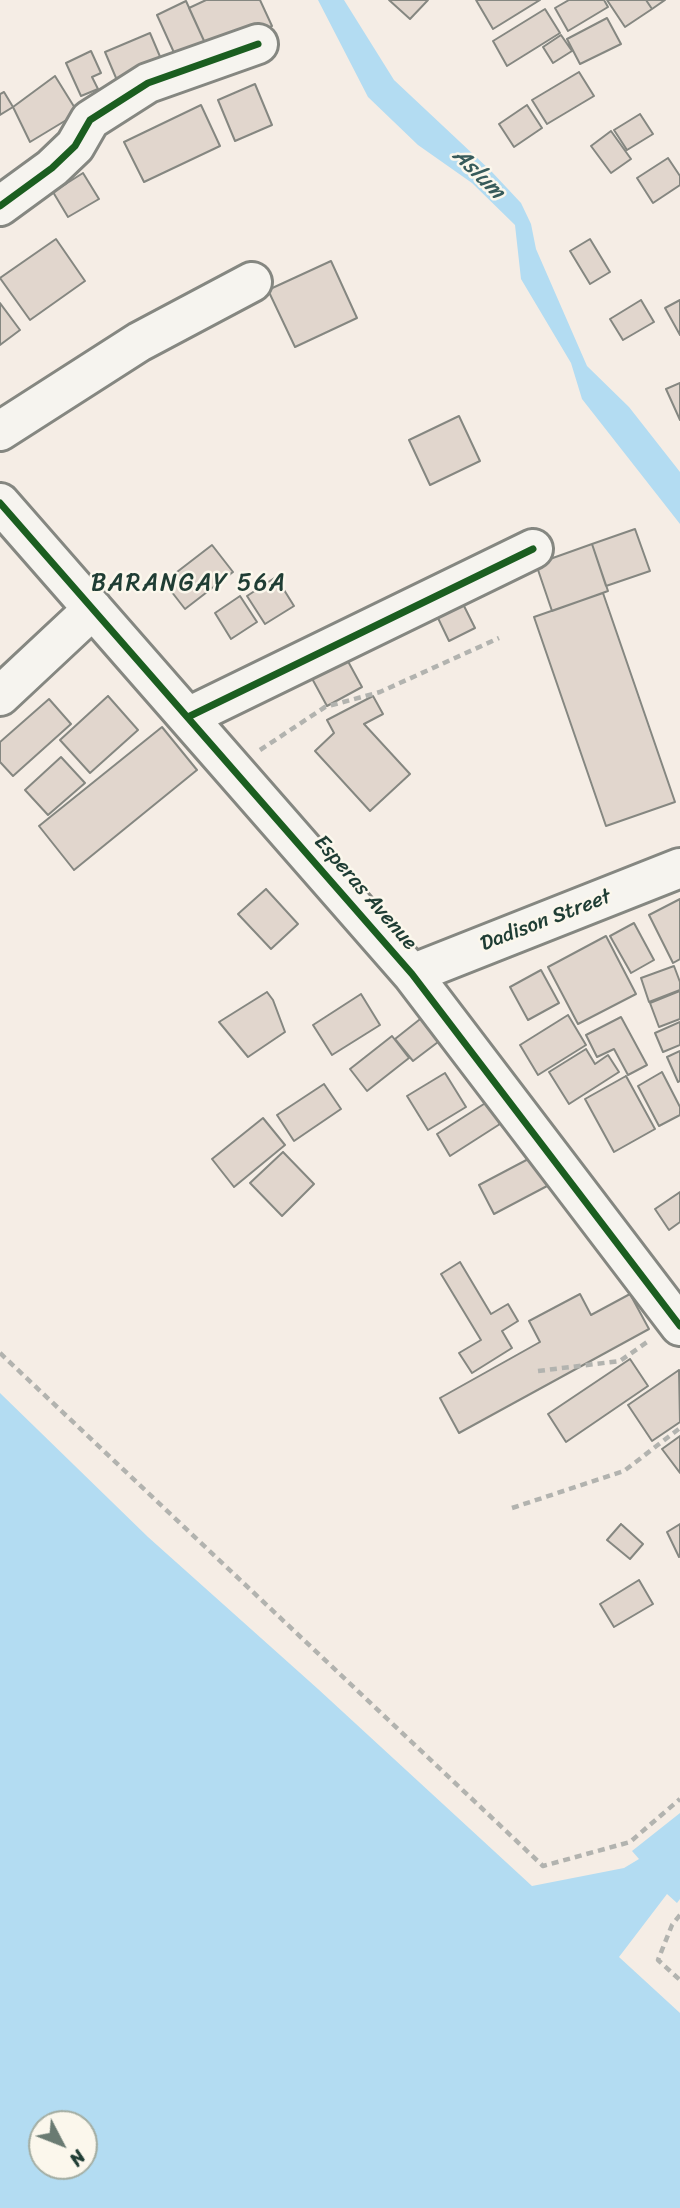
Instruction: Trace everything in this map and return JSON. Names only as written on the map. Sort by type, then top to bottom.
[{"type":"street","points":[[0,205],[52,168],[75,146],[90,120],[148,83],[258,44]]},
{"type":"street","points":[[0,431],[139,342],[252,282]]},
{"type":"street","name":"Esperas Avenue","points":[[0,503],[412,974],[678,1324]]},
{"type":"street","points":[[188,717],[533,549]]},
{"type":"street","points":[[0,696],[93,609]]},
{"type":"street","name":"Dadison Street","points":[[412,974],[680,868]]},
{"type":"path","points":[[233,768],[326,707],[380,692],[499,638]]},
{"type":"path","points":[[538,1371],[620,1361],[678,1324]]},
{"type":"path","points":[[0,1353],[543,1866],[631,1842],[680,1799]]},
{"type":"path","points":[[512,1508],[624,1471],[680,1428]]},
{"type":"path","points":[[680,1915],[672,1925],[658,1959],[680,1980]]},
{"type":"water","name":"Aslum","points":[[318,0],[344,0],[394,80],[491,171],[521,203],[531,224],[536,249],[587,366],[629,407],[680,472],[680,524],[582,399],[571,363],[521,279],[515,225],[472,183],[418,145],[368,97]]},
{"type":"water","points":[[0,1393],[148,1537],[532,1886],[624,1868],[639,1859],[632,1851],[680,1813],[680,1899],[677,1903],[667,1894],[619,1957],[680,2013],[680,2208],[0,2208]]},
{"type":"building","points":[[206,0],[260,0],[272,26],[210,54],[189,8]]},
{"type":"building","points":[[389,0],[428,0],[410,19]]},
{"type":"building","points":[[476,0],[540,0],[493,29]]},
{"type":"building","points":[[569,0],[604,0],[608,7],[568,31],[555,8]]},
{"type":"building","points":[[607,0],[646,0],[652,9],[625,27]]},
{"type":"building","points":[[646,0],[665,0],[652,9]]},
{"type":"building","points":[[186,1],[205,43],[176,57],[157,15]]},
{"type":"building","points":[[545,9],[560,33],[507,66],[493,41]]},
{"type":"building","points":[[607,18],[621,44],[580,64],[567,39]]},
{"type":"building","points":[[150,33],[167,73],[122,92],[105,52]]},
{"type":"building","points":[[561,35],[572,51],[553,63],[543,47]]},
{"type":"building","points":[[91,51],[101,73],[92,77],[98,89],[81,96],[66,63]]},
{"type":"building","points":[[579,72],[594,96],[547,124],[532,100]]},
{"type":"building","points":[[55,76],[78,113],[30,142],[13,107]]},
{"type":"building","points":[[255,84],[272,125],[235,141],[218,100]]},
{"type":"building","points":[[4,92],[13,107],[0,115],[0,94]]},
{"type":"building","points":[[201,105],[220,146],[144,182],[124,142]]},
{"type":"building","points":[[527,105],[542,128],[514,147],[499,124]]},
{"type":"building","points":[[640,114],[653,134],[627,150],[614,130]]},
{"type":"building","points":[[611,131],[631,159],[611,173],[591,146]]},
{"type":"building","points":[[668,158],[680,176],[680,185],[653,203],[637,178]]},
{"type":"building","points":[[83,173],[99,199],[68,217],[53,192]]},
{"type":"building","points":[[56,239],[85,281],[30,320],[0,278]]},
{"type":"building","points":[[590,239],[610,272],[590,284],[570,251]]},
{"type":"building","points":[[331,261],[357,318],[295,347],[268,290]]},
{"type":"building","points":[[641,300],[654,322],[623,340],[610,319]]},
{"type":"building","points":[[680,300],[680,335],[665,308]]},
{"type":"building","points":[[0,303],[20,330],[0,345]]},
{"type":"building","points":[[680,383],[680,420],[666,389]]},
{"type":"building","points":[[459,416],[480,461],[430,485],[409,440]]},
{"type":"building","points":[[635,529],[650,571],[606,586],[592,544]]},
{"type":"building","points":[[592,544],[608,591],[552,611],[536,564]]},
{"type":"building","points":[[212,545],[233,572],[185,609],[164,582]]},
{"type":"building","points":[[276,577],[294,606],[265,624],[247,596]]},
{"type":"building","points":[[603,593],[675,802],[606,826],[534,617]]},
{"type":"building","points":[[240,596],[257,622],[231,639],[215,613]]},
{"type":"building","points":[[463,604],[475,628],[449,641],[437,616]]},
{"type":"building","points":[[344,654],[362,687],[327,706],[309,673]]},
{"type":"building","points":[[108,696],[138,730],[90,773],[60,740]]},
{"type":"building","points":[[373,696],[383,714],[364,724],[410,774],[370,811],[315,751],[334,733],[327,720]]},
{"type":"building","points":[[49,699],[71,724],[13,776],[0,762],[0,742]]},
{"type":"building","points":[[162,727],[197,770],[74,870],[39,826]]},
{"type":"building","points":[[61,757],[85,783],[48,815],[25,790]]},
{"type":"building","points":[[266,889],[298,924],[271,949],[238,914]]},
{"type":"building","points":[[680,899],[680,959],[673,963],[649,915]]},
{"type":"building","points":[[634,923],[654,960],[631,973],[610,936]]},
{"type":"building","points":[[606,936],[636,994],[578,1024],[548,967]]},
{"type":"building","points":[[674,966],[680,990],[649,1002],[641,978]]},
{"type":"building","points":[[541,970],[559,1003],[528,1020],[510,987]]},
{"type":"building","points":[[680,991],[680,1019],[659,1027],[650,1003]]},
{"type":"building","points":[[267,992],[273,1000],[285,1032],[248,1057],[219,1022]]},
{"type":"building","points":[[361,994],[380,1025],[332,1055],[313,1025]]},
{"type":"building","points":[[568,1015],[586,1045],[538,1075],[520,1045]]},
{"type":"building","points":[[424,1016],[442,1039],[413,1061],[395,1039]]},
{"type":"building","points":[[621,1017],[647,1065],[628,1075],[614,1049],[597,1057],[586,1035]]},
{"type":"building","points":[[680,1022],[680,1045],[663,1052],[655,1033]]},
{"type":"building","points":[[392,1036],[409,1058],[367,1091],[350,1069]]},
{"type":"building","points":[[586,1049],[595,1064],[608,1055],[619,1072],[569,1104],[549,1072]]},
{"type":"building","points":[[680,1051],[680,1081],[678,1082],[667,1057]]},
{"type":"building","points":[[662,1072],[680,1107],[680,1115],[659,1126],[638,1086]]},
{"type":"building","points":[[445,1073],[466,1107],[428,1130],[407,1096]]},
{"type":"building","points":[[626,1076],[655,1129],[614,1152],[585,1099]]},
{"type":"building","points":[[324,1084],[341,1109],[294,1141],[277,1115]]},
{"type":"building","points":[[487,1102],[500,1124],[450,1156],[437,1134]]},
{"type":"building","points":[[263,1118],[285,1145],[234,1187],[212,1159]]},
{"type":"building","points":[[283,1152],[314,1184],[282,1216],[250,1183]]},
{"type":"building","points":[[534,1156],[549,1185],[494,1214],[479,1185]]},
{"type":"building","points":[[680,1192],[680,1222],[669,1230],[655,1209]]},
{"type":"building","points":[[460,1262],[491,1314],[508,1304],[518,1321],[502,1331],[512,1348],[472,1373],[459,1353],[481,1340],[441,1274]]},
{"type":"building","points":[[580,1294],[591,1315],[630,1294],[649,1329],[459,1433],[440,1398],[540,1342],[529,1321]]},
{"type":"building","points":[[630,1359],[648,1386],[566,1442],[548,1414]]},
{"type":"building","points":[[679,1370],[680,1422],[652,1441],[628,1405]]},
{"type":"building","points":[[680,1436],[680,1473],[662,1449]]},
{"type":"building","points":[[621,1524],[643,1544],[630,1559],[607,1540]]},
{"type":"building","points":[[680,1524],[680,1556],[679,1557],[667,1532]]},
{"type":"building","points":[[639,1580],[653,1604],[614,1627],[600,1604]]},
{"type":"cycle path","points":[[0,206],[52,168],[75,146],[90,120],[148,83],[258,44]]},
{"type":"cycle path","points":[[0,503],[412,974],[680,1326]]},
{"type":"cycle path","points":[[188,717],[533,549]]},
{"type":"district","name":"BARANGAY 56A","points":[[189,584]]}]
